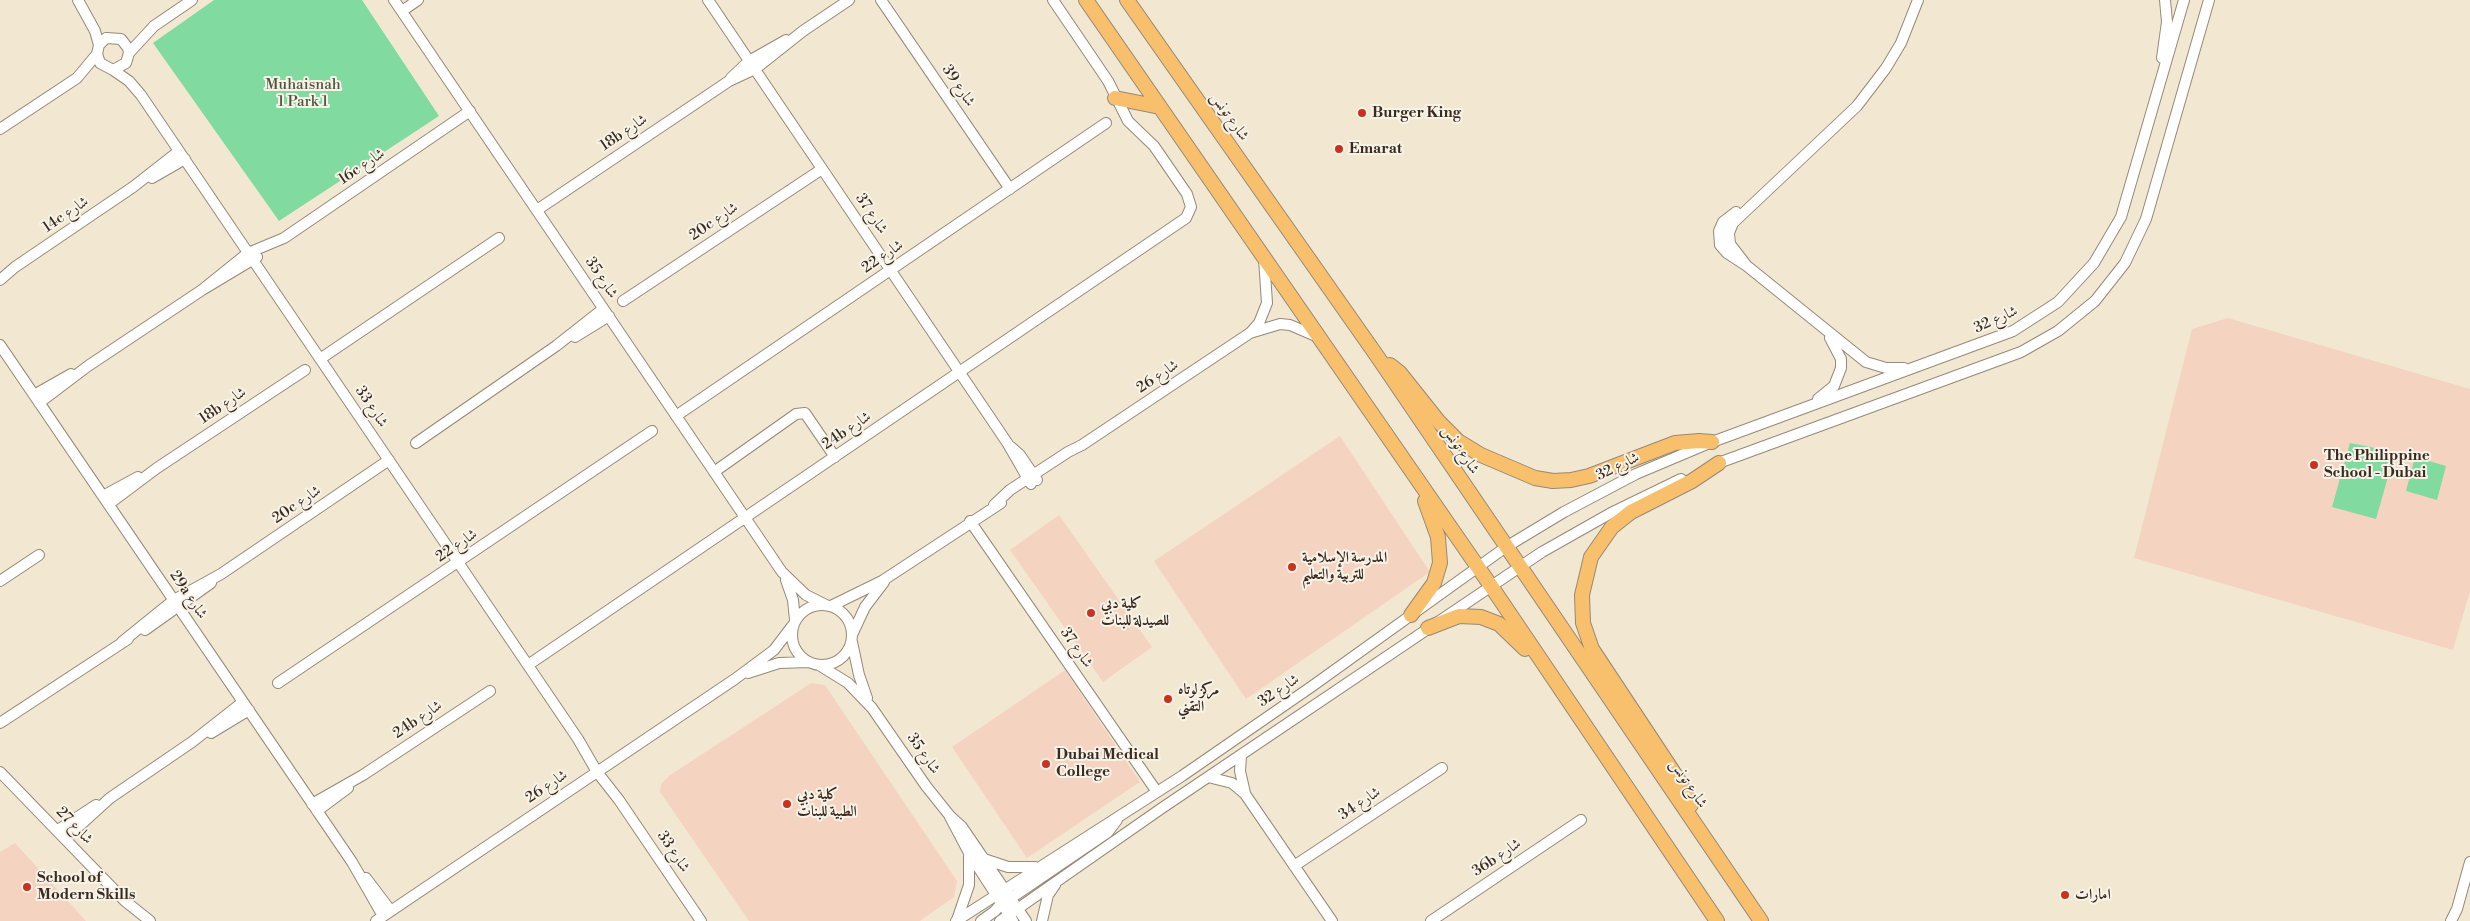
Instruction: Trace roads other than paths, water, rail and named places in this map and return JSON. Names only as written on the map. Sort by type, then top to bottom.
[{"type":"main road","points":[[1086,0],[1478,567],[1718,921]]},
{"type":"main road","name":"شارع تونس","points":[[1127,0],[1377,356],[1761,921]]},
{"type":"main road","points":[[1115,98],[1132,103],[1160,107]]},
{"type":"main road","points":[[1377,356],[1400,373],[1439,422],[1458,441],[1481,455],[1535,478],[1553,481],[1571,480],[1589,476],[1675,443],[1712,442]]},
{"type":"main road","points":[[1702,834],[1678,779],[1592,649],[1584,623],[1582,595],[1591,557],[1612,527],[1631,512],[1692,481],[1719,463]]},
{"type":"main road","points":[[1412,615],[1434,584],[1440,562],[1438,537],[1417,480]]},
{"type":"main road","points":[[1428,628],[1459,616],[1470,615],[1491,620],[1507,631],[1547,670]]},
{"type":"street","points":[[78,0],[92,24],[100,63],[110,69]]},
{"type":"street","points":[[0,129],[77,78],[122,67],[154,26],[192,0]]},
{"type":"street","points":[[399,4],[418,0]]},
{"type":"street","name":"شارع 37","points":[[708,0],[1008,444],[1020,455],[1032,479]]},
{"type":"street","name":"18b شارع","points":[[537,210],[849,0]]},
{"type":"street","name":"شارع 39","points":[[881,0],[1010,189]]},
{"type":"street","points":[[1053,0],[1108,81],[1128,121]]},
{"type":"street","points":[[1918,0],[1900,43],[1872,88],[1840,124],[1770,185],[1736,218],[1730,228],[1730,244],[1747,266],[1858,356],[1876,366],[1896,368],[1919,366]]},
{"type":"street","points":[[2157,94],[2167,22],[2165,0]]},
{"type":"street","name":"شارع 32","points":[[956,920],[1119,817],[1311,688],[1506,547],[1607,488],[1712,442],[2013,331],[2050,307],[2077,284],[2099,256],[2121,217],[2184,0]]},
{"type":"street","points":[[1008,919],[1018,909],[1058,880],[1428,628],[1542,552],[1611,513],[1719,463],[2012,356],[2058,331],[2095,301],[2125,263],[2146,219],[2209,0]]},
{"type":"street","name":"شارع 35","points":[[399,4],[470,112],[782,572],[802,592],[829,605]]},
{"type":"street","points":[[85,10],[128,48],[129,56]]},
{"type":"street","points":[[77,78],[98,50],[116,38],[154,26]]},
{"type":"street","name":"شارع 33","points":[[129,56],[139,91],[578,739],[588,748],[600,770],[617,790],[619,800],[701,921]]},
{"type":"street","name":"شارع 33","points":[[110,69],[139,91]]},
{"type":"street","points":[[1128,121],[1132,103]]},
{"type":"street","name":"16c شارع","points":[[37,399],[251,256],[284,238],[470,112]]},
{"type":"street","name":"24b شارع","points":[[528,665],[1183,222],[1191,206],[1187,194],[1154,146],[1128,121]]},
{"type":"street","name":"شارع 22","points":[[676,416],[1106,123]]},
{"type":"street","name":"14c شارع","points":[[0,280],[15,267],[182,155]]},
{"type":"street","name":"20c شارع","points":[[623,301],[822,169]]},
{"type":"street","points":[[320,359],[498,238]]},
{"type":"street","name":"شارع 26","points":[[1250,333],[1259,323],[1268,303],[1264,258]]},
{"type":"street","name":"14c شارع","points":[[0,274],[15,267]]},
{"type":"street","points":[[416,443],[606,313]]},
{"type":"street","name":"شارع 26","points":[[829,605],[857,594],[894,573],[994,505],[1005,493],[1072,456],[1082,445],[1250,333],[1271,325],[1290,325],[1320,338]]},
{"type":"street","points":[[1812,405],[1834,386],[1841,368],[1838,350],[1822,327]]},
{"type":"street","name":"29a شارع","points":[[0,345],[352,862],[383,916]]},
{"type":"street","name":"18b شارع","points":[[106,500],[304,370]]},
{"type":"street","points":[[714,472],[796,414],[805,413],[835,457]]},
{"type":"street","name":"شارع 22","points":[[278,683],[459,563],[652,430]]},
{"type":"street","name":"20c شارع","points":[[0,723],[389,460]]},
{"type":"street","name":"شارع 37","points":[[970,522],[1156,792]]},
{"type":"street","points":[[0,581],[39,555]]},
{"type":"street","name":"شارع 35","points":[[782,572],[791,595],[794,622]]},
{"type":"street","name":"شارع 26","points":[[852,637],[873,595],[894,573]]},
{"type":"street","points":[[829,605],[846,617],[852,637],[844,656],[836,661],[815,664],[802,658],[792,642],[794,622],[808,608],[829,605]]},
{"type":"street","name":"شارع 26","points":[[383,916],[735,679],[774,650],[794,622]]},
{"type":"street","name":"شارع 35","points":[[852,637],[859,675],[872,708]]},
{"type":"street","name":"شارع 26","points":[[735,679],[779,663],[815,664]]},
{"type":"street","name":"شارع 35","points":[[815,664],[848,684],[872,708],[950,816],[969,853],[1000,892],[1011,898],[1026,921]]},
{"type":"street","name":"24b شارع","points":[[314,808],[490,691]]},
{"type":"street","points":[[58,830],[110,798],[246,706]]},
{"type":"street","points":[[1240,756],[1241,779],[1246,794],[1332,921]]},
{"type":"street","name":"شارع 34","points":[[1294,866],[1442,768]]},
{"type":"street","name":"شارع 27","points":[[0,772],[125,901],[150,921]]},
{"type":"street","points":[[1208,777],[1232,783],[1246,794]]},
{"type":"street","points":[[66,838],[110,798]]},
{"type":"street","name":"شارع 35","points":[[950,816],[962,827],[984,859],[1000,892],[1008,919]]},
{"type":"street","points":[[1008,919],[1008,904],[1011,898],[1108,832],[1119,817]]},
{"type":"street","name":"36b شارع","points":[[1430,921],[1581,820]]},
{"type":"street","points":[[956,920],[969,885],[969,853]]},
{"type":"street","points":[[984,859],[1008,867],[1038,867]]},
{"type":"street","points":[[2451,921],[2470,862]]},
{"type":"street","points":[[1042,921],[1048,895],[1058,880]]},
{"type":"street","name":"شارع 27","points":[[125,901],[138,921]]},
{"type":"street","points":[[981,921],[1002,904]]},
{"type":"street","points":[[2456,909],[2456,921]]},
{"type":"place","name":"Burger King","points":[[1362,113]]},
{"type":"place","name":"Emarat","points":[[1339,149]]},
{"type":"place","name":"The Philippine School - Dubai","points":[[2314,465]]},
{"type":"place","name":"المدرسة الإسلامية للتربية والتعليم","points":[[1292,567]]},
{"type":"place","name":"كلية دبي للصيدلة للبنات","points":[[1091,613]]},
{"type":"place","name":"مركز لوتاه التقني","points":[[1168,699]]},
{"type":"place","name":"Dubai Medical College","points":[[1046,764]]},
{"type":"place","name":"كلية دبي الطبية للبنات","points":[[787,804]]},
{"type":"place","name":"School of Modern Skills","points":[[27,887]]},
{"type":"place","name":"امارات","points":[[2065,895]]},
{"type":"park label","name":"Muhaisnah 1 Park 1","points":[[303,94]]}]
